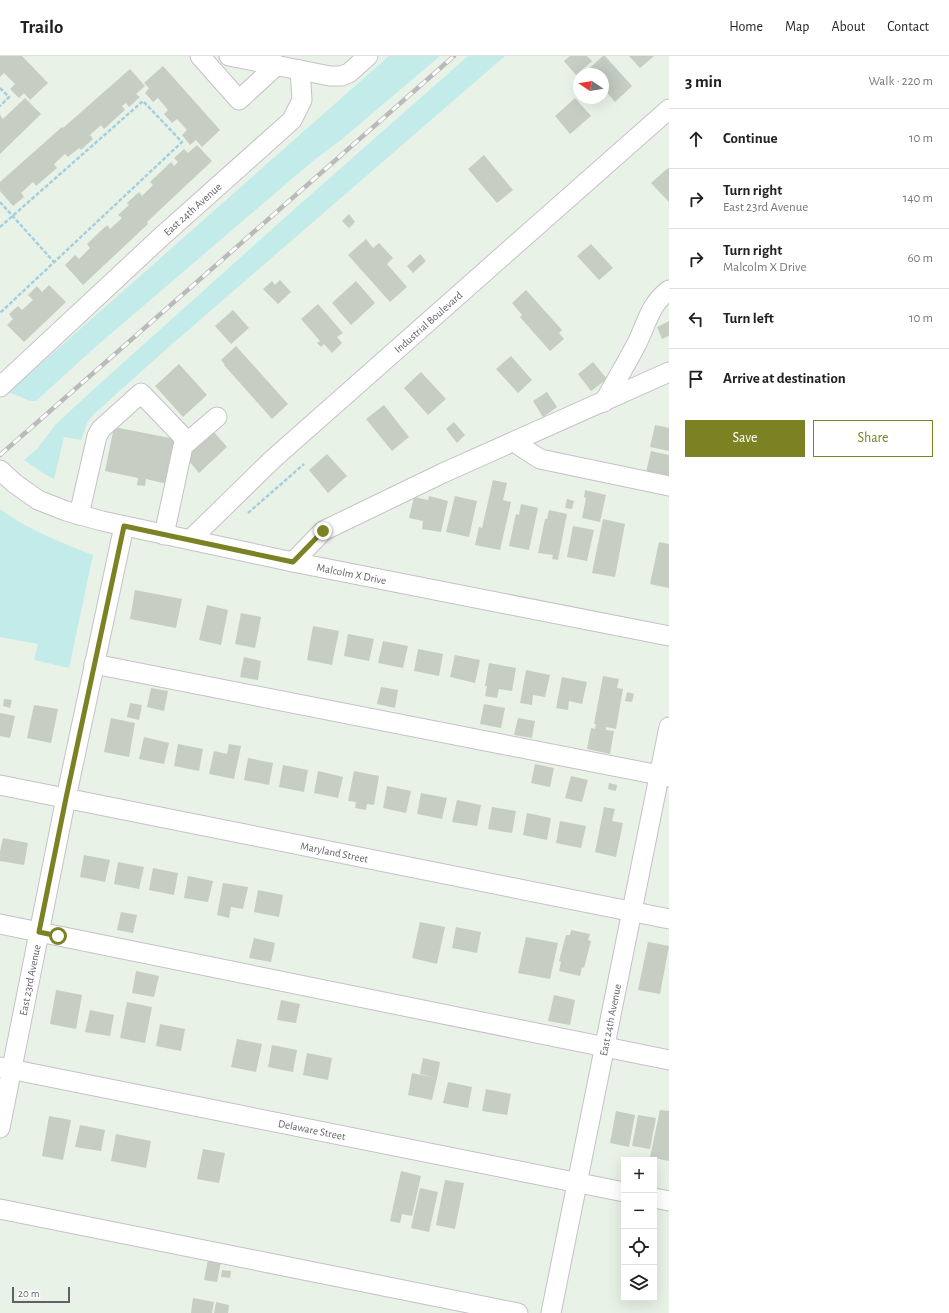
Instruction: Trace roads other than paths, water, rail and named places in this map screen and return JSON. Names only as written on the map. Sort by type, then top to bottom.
[{"type":"street","points":[[200,56],[239,100],[277,66]]},
{"type":"street","points":[[229,56],[330,76],[341,76],[349,73],[368,56]]},
{"type":"street","name":"East 24th Avenue","points":[[0,387],[161,237],[292,120],[302,100],[300,70]]},
{"type":"street","name":"Industrial Boulevard","points":[[190,540],[273,459],[669,109]]},
{"type":"street","points":[[604,402],[637,344],[651,311],[659,299],[669,290]]},
{"type":"street","points":[[293,562],[323,531],[443,473],[669,372]]},
{"type":"street","points":[[79,515],[97,436],[101,429],[141,393],[188,442]]},
{"type":"street","points":[[164,535],[183,446],[217,417]]},
{"type":"street","points":[[514,442],[540,459],[669,486]]},
{"type":"street","name":"Malcolm X Drive","points":[[0,470],[14,483],[38,500],[50,506],[79,515],[164,535],[293,562],[669,636]]},
{"type":"street","name":"East 23rd Avenue","points":[[0,1128],[6,1068],[39,932],[124,526]]},
{"type":"street","points":[[94,664],[664,776]]},
{"type":"street","name":"East 24th Avenue","points":[[551,1313],[632,912],[664,776],[669,727]]},
{"type":"street","name":"Maryland Street","points":[[0,785],[669,919]]},
{"type":"street","points":[[0,924],[669,1060]]},
{"type":"street","name":"Delaware Street","points":[[6,1068],[621,1191]]},
{"type":"street","points":[[657,1199],[669,1201]]},
{"type":"street","points":[[0,1209],[518,1313]]},
{"type":"railway","points":[[0,455],[454,56]]}]
